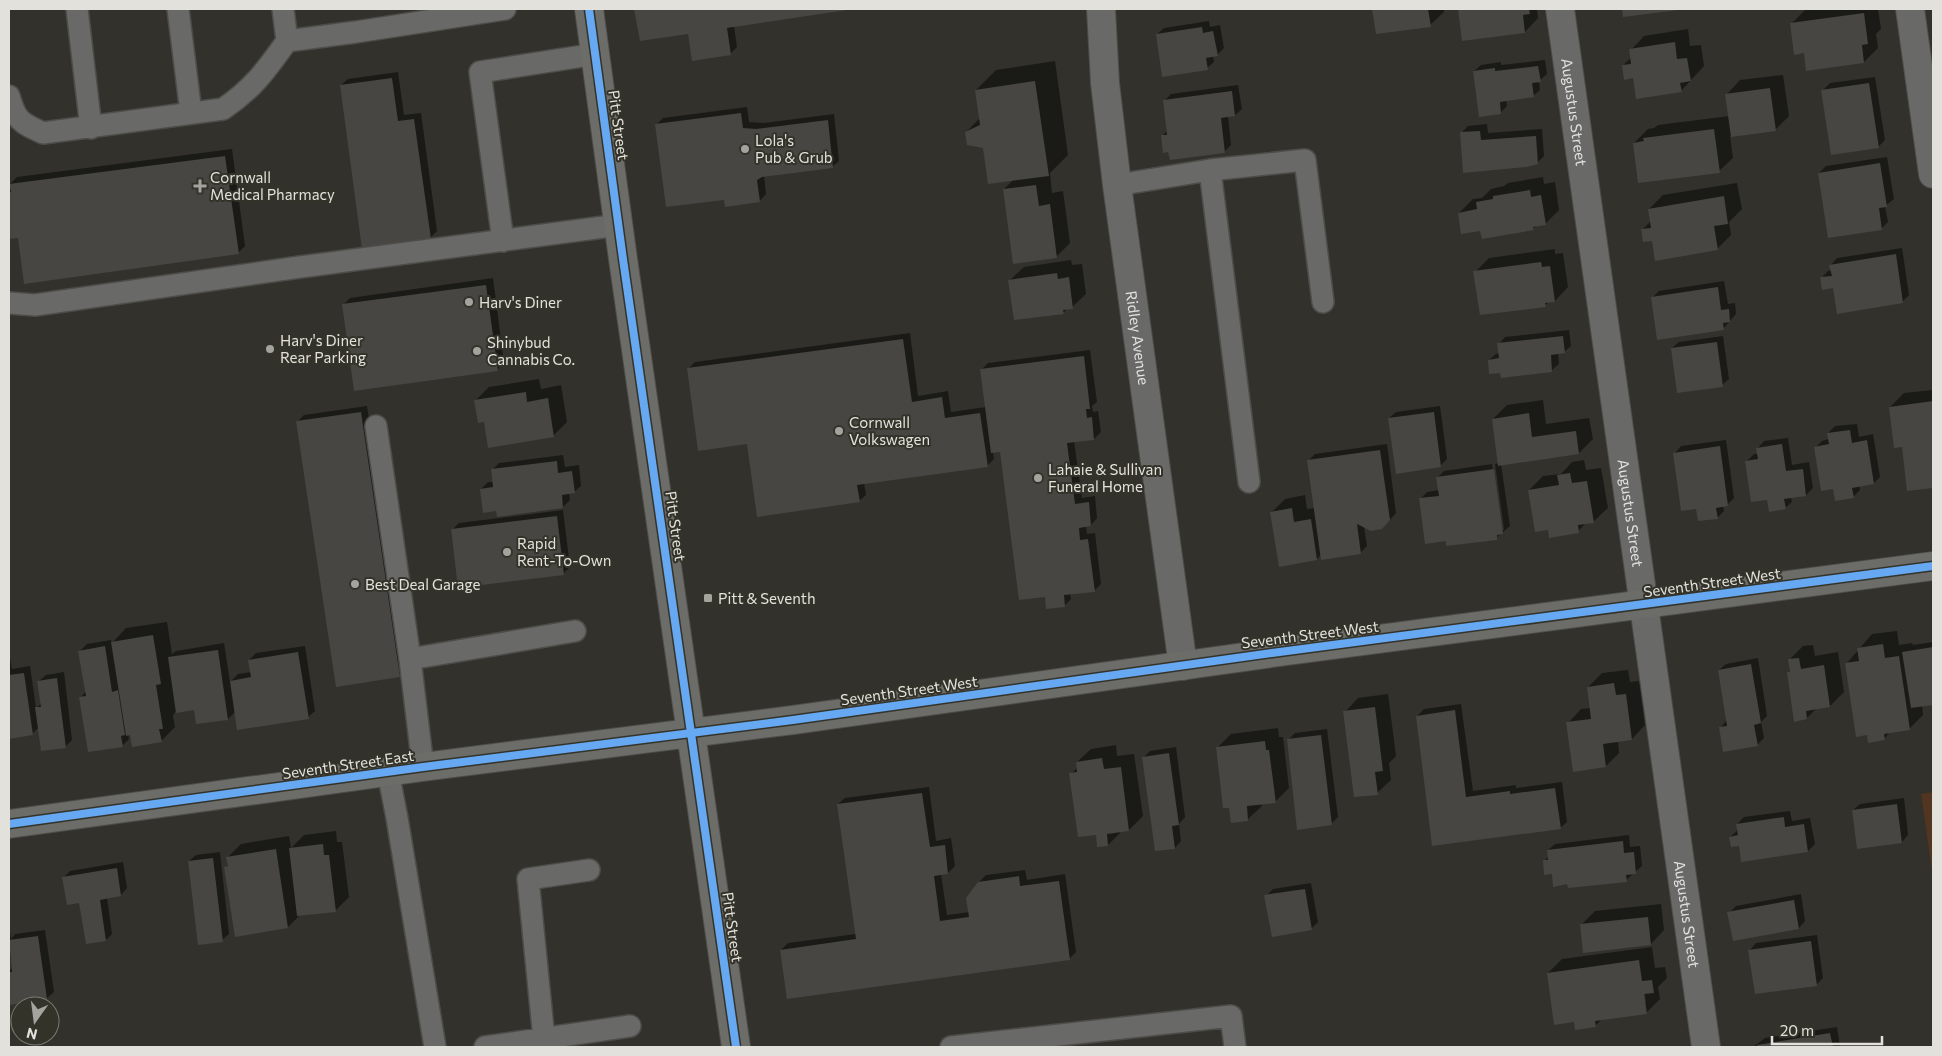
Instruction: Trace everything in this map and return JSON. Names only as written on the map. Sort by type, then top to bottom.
[{"type":"street","name":"Pitt Street","points":[[589,9],[736,1047]]},
{"type":"street","name":"Ridley Avenue","points":[[1101,9],[1116,185],[1183,666]]},
{"type":"street","name":"Augustus Street","points":[[1560,9],[1706,1047]]},
{"type":"street","points":[[1910,9],[1933,174]]},
{"type":"street","name":"Seventh Street West","points":[[691,733],[1933,566]]},
{"type":"street","name":"Seventh Street East","points":[[9,824],[423,767],[691,733]]},
{"type":"lane","points":[[77,9],[91,128]]},
{"type":"lane","points":[[178,9],[191,113]]},
{"type":"lane","points":[[282,9],[287,41]]},
{"type":"lane","points":[[9,96],[13,113],[24,124],[43,133],[91,128],[223,108],[243,95],[262,76],[287,41],[387,17],[492,10]]},
{"type":"lane","points":[[503,241],[480,72],[596,54]]},
{"type":"lane","points":[[1116,185],[1210,170],[1305,160],[1323,302]]},
{"type":"lane","points":[[1210,170],[1249,482]]},
{"type":"lane","points":[[9,303],[35,305],[619,225]]},
{"type":"lane","points":[[376,426],[410,658],[423,767]]},
{"type":"lane","points":[[410,658],[575,631]]},
{"type":"lane","points":[[388,772],[399,828],[434,1047]]},
{"type":"lane","points":[[544,1039],[528,879],[589,870]]},
{"type":"lane","points":[[951,1047],[1231,1016],[1235,1047]]},
{"type":"lane","points":[[485,1047],[630,1026]]},
{"type":"shaded area","points":[[1933,792],[1933,877],[1921,794]]},
{"type":"building","points":[[634,9],[847,10],[727,28],[731,55],[692,61],[688,34],[640,41]]},
{"type":"building","points":[[1372,9],[1428,9],[1431,27],[1376,34]]},
{"type":"building","points":[[1458,9],[1529,9],[1530,14],[1523,15],[1525,33],[1462,41]]},
{"type":"building","points":[[1622,9],[1678,9],[1678,10],[1623,17]]},
{"type":"building","points":[[1864,13],[1868,44],[1862,45],[1864,63],[1806,71],[1804,53],[1794,55],[1790,23]]},
{"type":"building","points":[[1202,27],[1203,33],[1213,31],[1218,56],[1206,58],[1208,70],[1162,77],[1156,34]]},
{"type":"building","points":[[1675,42],[1677,59],[1687,58],[1691,81],[1680,83],[1682,92],[1636,99],[1633,78],[1624,80],[1622,65],[1631,64],[1629,49]]},
{"type":"building","points":[[1538,66],[1541,82],[1532,83],[1534,97],[1500,102],[1501,114],[1479,117],[1473,71],[1495,68],[1495,71]]},
{"type":"building","points":[[392,78],[398,121],[414,119],[431,239],[362,249],[340,85]]},
{"type":"building","points":[[1035,81],[1049,176],[988,184],[983,148],[967,145],[965,132],[980,125],[975,90]]},
{"type":"building","points":[[1869,83],[1879,148],[1831,155],[1821,90]]},
{"type":"building","points":[[1770,88],[1776,131],[1731,137],[1725,94]]},
{"type":"building","points":[[1232,91],[1235,116],[1221,118],[1225,153],[1170,160],[1168,152],[1163,153],[1161,135],[1167,135],[1163,100]]},
{"type":"building","name":"Lola's Pub & Grub","points":[[741,113],[743,128],[756,129],[828,120],[833,168],[762,177],[757,180],[760,202],[725,207],[724,200],[666,207],[655,124]]},
{"type":"building","points":[[1714,129],[1720,173],[1638,183],[1633,143],[1644,141],[1643,138]]},
{"type":"building","points":[[1480,131],[1481,140],[1536,136],[1538,164],[1527,167],[1463,173],[1460,132]]},
{"type":"building","points":[[225,156],[239,254],[24,284],[18,238],[9,239],[9,192],[11,192],[9,184]]},
{"type":"building","points":[[1880,163],[1887,207],[1879,208],[1882,230],[1828,238],[1818,173]]},
{"type":"building","points":[[1036,185],[1039,206],[1050,204],[1057,258],[1013,264],[1003,189]]},
{"type":"building","points":[[1530,190],[1531,197],[1541,195],[1546,225],[1533,227],[1534,230],[1482,239],[1480,231],[1461,234],[1458,213],[1477,209],[1476,202],[1493,199],[1493,196]]},
{"type":"building","points":[[1724,196],[1728,224],[1714,226],[1718,250],[1655,261],[1652,241],[1643,242],[1641,229],[1651,228],[1648,209]]},
{"type":"building","points":[[1896,254],[1903,303],[1837,314],[1833,288],[1822,290],[1820,277],[1832,276],[1829,265]]},
{"type":"building","points":[[1541,262],[1542,267],[1550,266],[1555,302],[1545,303],[1546,307],[1480,315],[1473,271]]},
{"type":"building","points":[[1057,273],[1058,279],[1069,277],[1073,309],[1063,310],[1064,314],[1014,320],[1008,280]]},
{"type":"building","points":[[486,285],[498,371],[354,391],[342,304]]},
{"type":"building","points":[[1718,287],[1721,310],[1729,309],[1730,322],[1723,323],[1724,330],[1657,340],[1651,297]]},
{"type":"building","points":[[1563,336],[1565,353],[1551,355],[1552,372],[1501,378],[1500,373],[1489,374],[1488,360],[1499,358],[1497,343]]},
{"type":"building","name":"Cornwall Volkswagen","points":[[903,339],[912,402],[942,397],[945,418],[980,413],[988,467],[857,485],[860,502],[757,517],[747,444],[698,451],[687,368]]},
{"type":"building","points":[[1717,342],[1723,387],[1677,393],[1671,348]]},
{"type":"building","name":"Lahaie & Sullivan Funeral Home","points":[[1084,356],[1090,409],[1086,409],[1087,418],[1092,417],[1094,440],[1067,443],[1075,504],[1089,502],[1091,526],[1079,528],[1080,540],[1088,539],[1095,592],[1064,595],[1065,607],[1046,609],[1045,597],[1019,600],[1000,452],[991,453],[980,369]]},
{"type":"building","points":[[526,392],[527,402],[548,398],[554,437],[488,448],[484,422],[478,423],[474,400]]},
{"type":"building","points":[[1933,401],[1933,488],[1907,491],[1902,447],[1894,448],[1889,407]]},
{"type":"building","points":[[361,412],[400,677],[336,687],[296,421]]},
{"type":"building","points":[[1434,412],[1441,467],[1396,474],[1388,418]]},
{"type":"building","points":[[1529,413],[1532,437],[1576,431],[1579,454],[1498,466],[1492,419]]},
{"type":"building","points":[[1850,430],[1852,443],[1867,440],[1874,484],[1852,488],[1854,498],[1835,501],[1833,489],[1821,491],[1814,447],[1829,444],[1827,433]]},
{"type":"building","points":[[1782,444],[1786,471],[1803,469],[1806,496],[1784,499],[1786,509],[1769,512],[1767,500],[1751,502],[1745,461],[1758,459],[1756,448]]},
{"type":"building","points":[[1720,446],[1728,506],[1716,508],[1718,519],[1698,521],[1696,509],[1681,511],[1673,453]]},
{"type":"building","points":[[1380,450],[1390,520],[1382,529],[1371,531],[1357,524],[1361,554],[1321,560],[1307,460]]},
{"type":"building","points":[[557,461],[558,473],[572,471],[575,493],[562,495],[563,508],[497,517],[496,511],[483,513],[480,489],[493,487],[491,469]]},
{"type":"building","points":[[1494,469],[1503,534],[1497,535],[1497,540],[1446,546],[1446,541],[1425,544],[1419,498],[1439,496],[1436,477]]},
{"type":"building","points":[[1570,473],[1572,483],[1587,481],[1594,523],[1578,525],[1579,533],[1549,538],[1548,530],[1535,532],[1528,490],[1559,485],[1557,475]]},
{"type":"building","points":[[1292,508],[1294,522],[1311,519],[1317,560],[1279,567],[1270,512]]},
{"type":"building","name":"Rapid Rent-To-Own","points":[[557,516],[564,575],[458,588],[451,529]]},
{"type":"building","points":[[153,635],[161,684],[156,685],[163,729],[159,729],[162,742],[132,747],[130,735],[126,736],[111,642]]},
{"type":"building","points":[[1883,644],[1885,658],[1899,656],[1910,730],[1884,734],[1885,740],[1868,743],[1867,735],[1856,737],[1845,663],[1859,661],[1857,648]]},
{"type":"building","points":[[105,646],[112,692],[118,690],[125,735],[121,736],[123,747],[88,752],[79,697],[86,696],[78,651]]},
{"type":"building","points":[[1933,647],[1933,705],[1911,708],[1902,652]]},
{"type":"building","points":[[218,650],[228,720],[196,724],[194,710],[176,713],[168,657]]},
{"type":"building","points":[[298,652],[309,719],[237,730],[230,681],[251,677],[248,660]]},
{"type":"building","points":[[1799,658],[1801,669],[1824,665],[1830,707],[1806,711],[1807,719],[1794,722],[1787,672],[1790,672],[1788,659]]},
{"type":"building","points":[[1751,664],[1761,723],[1754,725],[1758,746],[1723,752],[1719,727],[1727,726],[1718,670]]},
{"type":"building","points":[[24,673],[33,735],[9,739],[9,675]]},
{"type":"building","points":[[57,678],[66,748],[41,751],[35,707],[41,707],[37,681]]},
{"type":"building","points":[[1614,683],[1616,695],[1626,694],[1632,740],[1603,744],[1606,767],[1573,772],[1566,722],[1591,719],[1587,687]]},
{"type":"building","points":[[1375,707],[1383,771],[1375,772],[1378,795],[1354,797],[1343,711]]},
{"type":"building","points":[[1455,710],[1466,797],[1510,791],[1510,794],[1555,788],[1561,829],[1432,846],[1416,716]]},
{"type":"building","points":[[1321,735],[1332,825],[1297,830],[1287,739]]},
{"type":"building","points":[[1265,741],[1266,750],[1269,750],[1276,803],[1247,806],[1248,821],[1231,823],[1229,808],[1223,808],[1216,747]]},
{"type":"building","points":[[1169,753],[1179,825],[1172,826],[1175,849],[1155,851],[1142,757]]},
{"type":"building","points":[[1102,758],[1104,769],[1121,767],[1129,831],[1107,834],[1108,846],[1097,847],[1096,835],[1078,837],[1069,773],[1077,772],[1076,762]]},
{"type":"building","points":[[922,793],[930,847],[945,845],[948,874],[934,876],[940,921],[969,917],[966,898],[978,882],[1019,876],[1020,886],[1059,881],[1070,960],[787,999],[780,950],[856,939],[837,804]]},
{"type":"building","points":[[1897,804],[1902,843],[1857,849],[1852,810]]},
{"type":"building","points":[[1784,817],[1785,827],[1804,824],[1808,852],[1741,862],[1739,846],[1731,847],[1729,837],[1738,835],[1736,824]]},
{"type":"building","points":[[1623,841],[1624,853],[1634,852],[1636,874],[1626,875],[1627,882],[1568,888],[1567,884],[1553,887],[1552,874],[1544,875],[1543,860],[1548,860],[1547,850]]},
{"type":"building","points":[[323,844],[324,855],[329,855],[336,912],[297,916],[289,848]]},
{"type":"building","points":[[276,849],[288,928],[235,937],[224,867],[228,866],[226,857]]},
{"type":"building","points":[[213,858],[223,942],[198,945],[188,861]]},
{"type":"building","points":[[117,868],[121,896],[100,900],[106,941],[86,944],[79,903],[67,905],[62,877]]},
{"type":"building","points":[[1305,889],[1312,930],[1272,937],[1264,895]]},
{"type":"building","points":[[1794,900],[1799,929],[1733,941],[1727,912]]},
{"type":"building","points":[[1648,917],[1651,945],[1583,953],[1580,924]]},
{"type":"building","points":[[38,936],[47,996],[10,996],[10,1005],[9,972],[12,972],[9,940]]},
{"type":"building","points":[[1811,941],[1817,986],[1755,994],[1748,950]]},
{"type":"building","points":[[1639,960],[1642,981],[1652,980],[1654,993],[1644,994],[1647,1014],[1595,1021],[1596,1027],[1575,1030],[1574,1022],[1554,1025],[1547,973]]},
{"type":"building","points":[[1830,1033],[1833,1047],[1757,1047],[1757,1045]]},
{"type":"cycle path","points":[[589,9],[736,1047]]},
{"type":"cycle path","points":[[9,824],[423,767],[793,720],[1272,653],[1933,566]]},
{"type":"place","name":"Lola's Pub & Grub","points":[[745,149]]},
{"type":"place","name":"Cornwall Medical Pharmacy","points":[[200,186]]},
{"type":"place","name":"Harv's Diner","points":[[469,302]]},
{"type":"place","name":"Harv's Diner Rear Parking","points":[[270,349]]},
{"type":"place","name":"Shinybud Cannabis Co.","points":[[477,351]]},
{"type":"place","name":"Cornwall Volkswagen","points":[[839,431]]},
{"type":"place","name":"Lahaie & Sullivan Funeral Home","points":[[1038,478]]},
{"type":"place","name":"Rapid Rent-To-Own","points":[[507,552]]},
{"type":"place","name":"Best Deal Garage","points":[[355,584]]},
{"type":"place","name":"Pitt & Seventh","points":[[708,598]]}]
